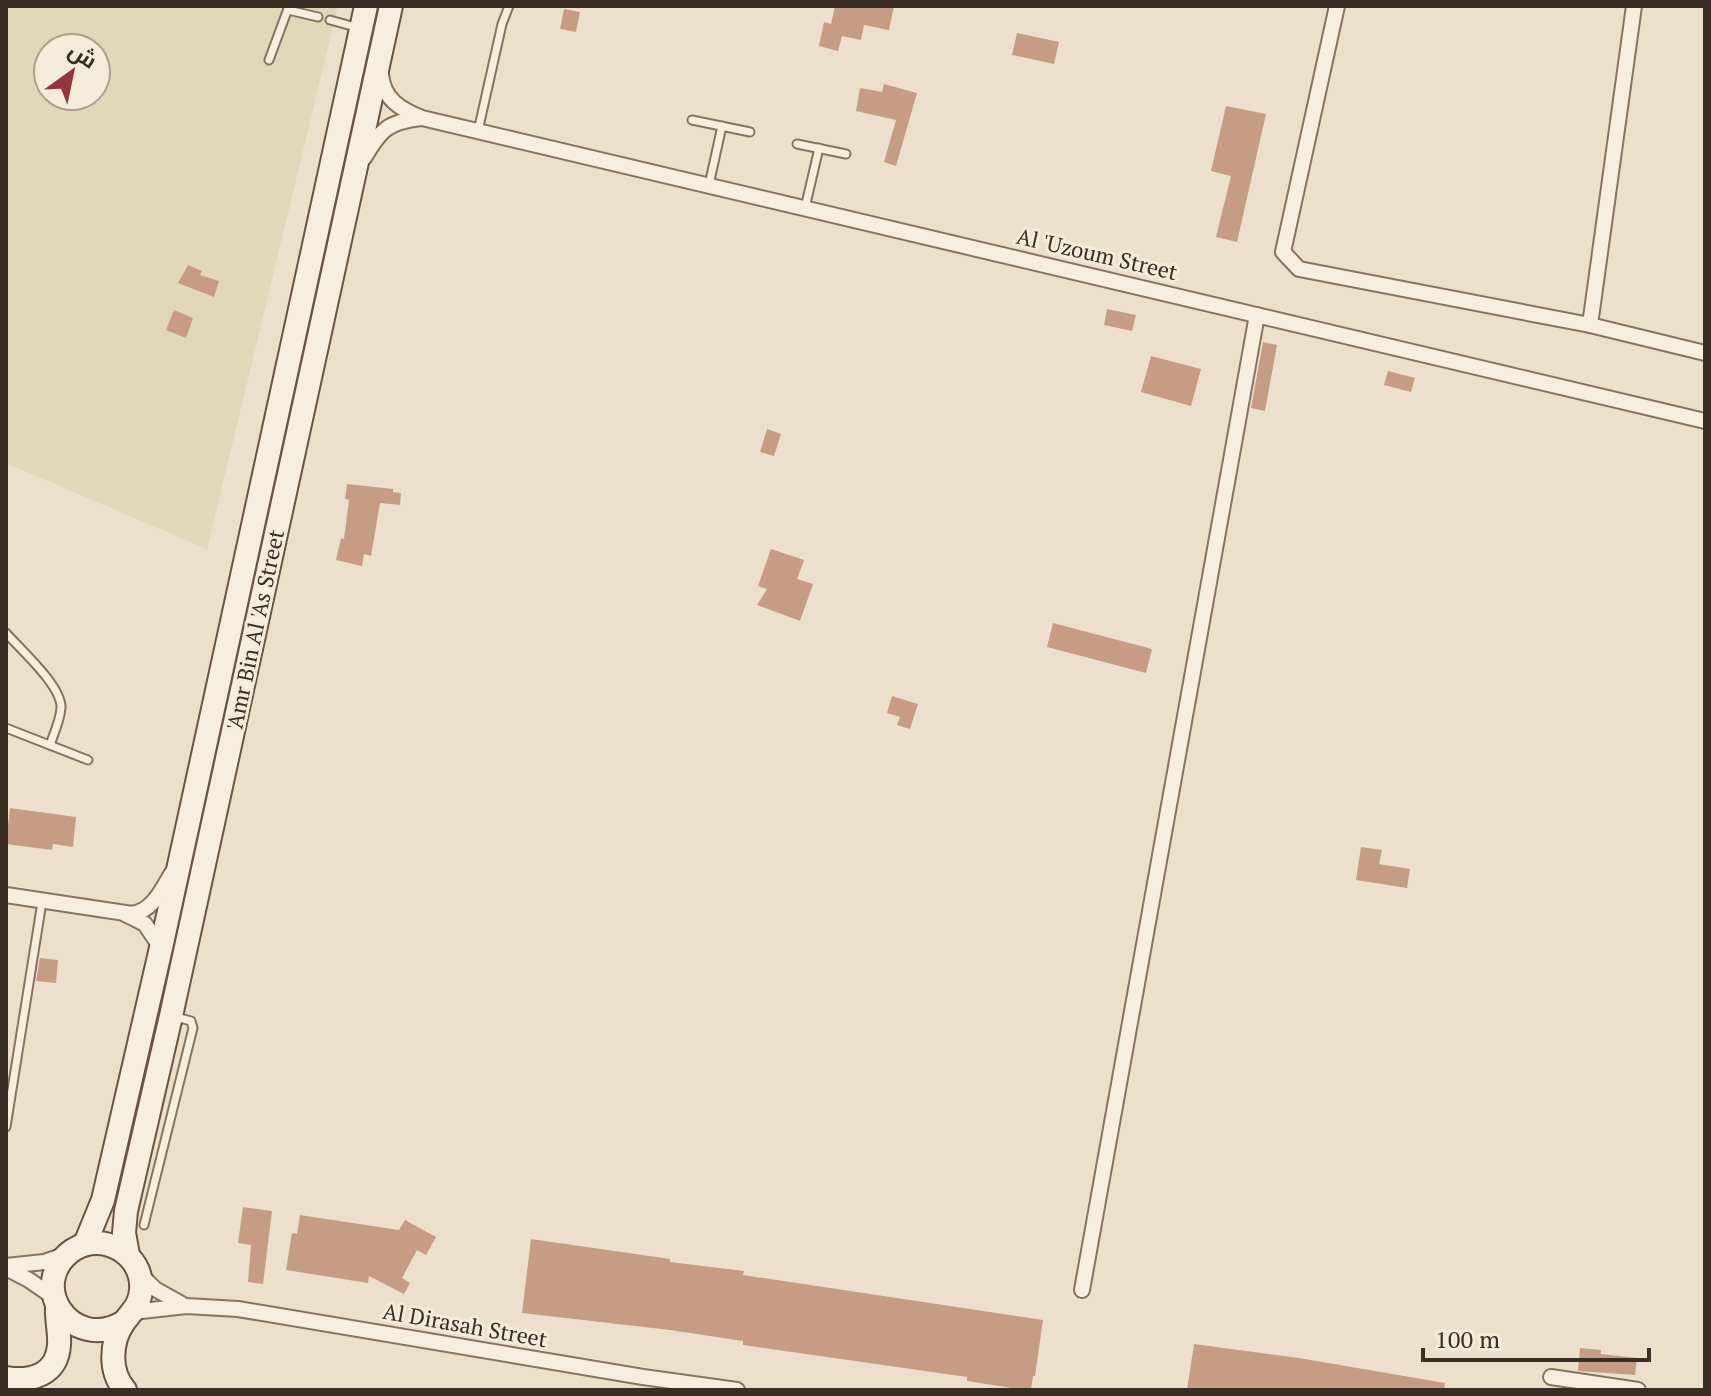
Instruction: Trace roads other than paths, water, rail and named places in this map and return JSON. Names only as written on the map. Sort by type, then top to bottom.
[{"type":"main road","name":"'Amr Bin Al 'As Street","points":[[78,1248],[103,1200],[161,948],[366,6]]},
{"type":"main road","name":"'Amr Bin Al 'As Street","points":[[133,1264],[124,1233],[126,1211],[391,6]]},
{"type":"main road","points":[[6,1378],[36,1378],[49,1370],[59,1351],[56,1272],[78,1248],[108,1244],[133,1264],[141,1289],[116,1341],[113,1360],[117,1379],[125,1390]]},
{"type":"main road","points":[[56,1302],[70,1321],[87,1330],[107,1330],[129,1317]]},
{"type":"street","points":[[1337,6],[1283,252],[1299,269],[1590,325],[1705,353]]},
{"type":"street","points":[[1590,325],[1634,6]]},
{"type":"street","name":"Al 'Uzoum Street","points":[[383,42],[383,88],[398,106],[422,118],[1705,421]]},
{"type":"street","name":"Al 'Uzoum Street","points":[[354,175],[383,130],[403,120],[422,118]]},
{"type":"street","points":[[1082,1290],[1257,315]]},
{"type":"street","points":[[6,895],[125,914],[140,913],[148,907],[177,865]]},
{"type":"street","points":[[125,914],[145,924],[161,948]]},
{"type":"street","points":[[6,1267],[44,1262],[78,1248]]},
{"type":"street","points":[[133,1264],[165,1296],[186,1306]]},
{"type":"street","points":[[6,1267],[29,1280],[56,1302]]},
{"type":"street","name":"Al Dirasah Street","points":[[129,1317],[186,1306],[252,1311],[737,1390]]},
{"type":"street","points":[[1551,1377],[1638,1390]]},
{"type":"lane","points":[[478,131],[502,24],[509,6]]},
{"type":"lane","points":[[269,60],[288,8],[318,17]]},
{"type":"lane","points":[[330,20],[361,28]]},
{"type":"lane","points":[[692,120],[750,132]]},
{"type":"lane","points":[[709,185],[722,126]]},
{"type":"lane","points":[[797,144],[846,154]]},
{"type":"lane","points":[[805,208],[819,148]]},
{"type":"lane","points":[[6,633],[60,699],[60,716],[50,745]]},
{"type":"lane","points":[[6,728],[88,760]]},
{"type":"lane","points":[[6,1127],[10,1069],[42,902]]},
{"type":"lane","points":[[144,1225],[193,1028],[191,1021],[171,1016]]}]
